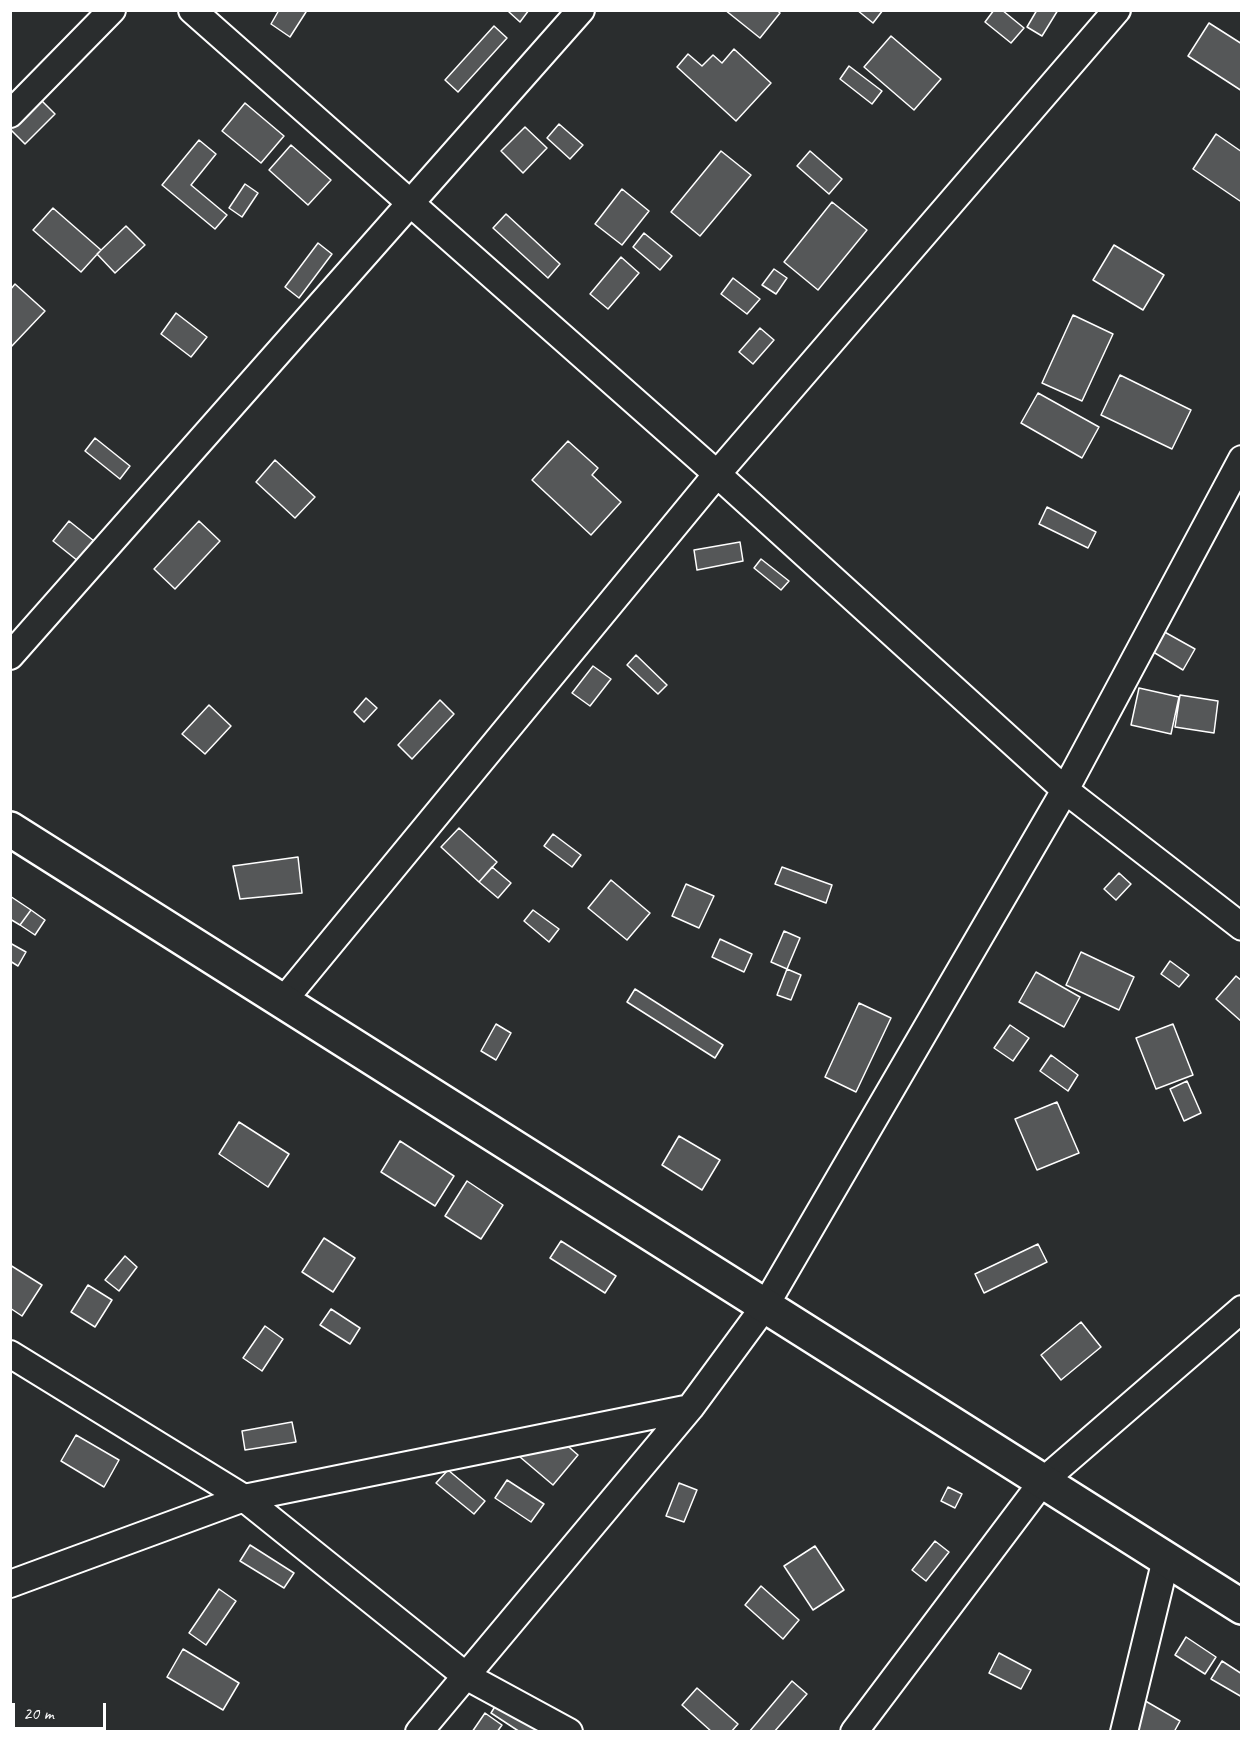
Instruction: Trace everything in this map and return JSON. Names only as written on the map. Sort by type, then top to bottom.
[{"type":"street","points":[[10,114],[112,10]]},
{"type":"street","points":[[192,10],[717,474],[1065,790],[1242,927]]},
{"type":"street","points":[[10,656],[581,10]]},
{"type":"street","points":[[283,1001],[717,474],[1117,10]]},
{"type":"street","points":[[419,1731],[690,1407],[765,1306],[1065,790],[1242,459]]},
{"type":"street","points":[[10,829],[1242,1607]]},
{"type":"street","points":[[854,1731],[1042,1481],[1242,1309]]},
{"type":"street","points":[[10,1354],[244,1498],[466,1676],[569,1731]]},
{"type":"street","points":[[10,1584],[244,1498],[690,1407]]},
{"type":"street","points":[[1124,1731],[1166,1559]]},
{"type":"building","points":[[279,10],[304,10],[306,12],[290,37],[271,24]]},
{"type":"building","points":[[510,10],[529,10],[520,22],[509,12]]},
{"type":"building","points":[[725,10],[777,10],[780,13],[760,38]]},
{"type":"building","points":[[857,10],[883,10],[873,23]]},
{"type":"building","points":[[994,10],[1002,10],[1024,28],[1011,43],[985,22]]},
{"type":"building","points":[[1037,10],[1058,10],[1042,36],[1027,27]]},
{"type":"building","points":[[1209,23],[1242,44],[1242,91],[1188,56]]},
{"type":"building","points":[[494,26],[507,38],[458,92],[445,80]]},
{"type":"building","points":[[891,36],[941,79],[914,110],[864,67]]},
{"type":"building","points":[[734,49],[771,83],[736,121],[677,67],[688,54],[702,66],[713,55],[722,63]]},
{"type":"building","points":[[849,66],[882,91],[872,104],[840,79]]},
{"type":"building","points":[[30,89],[55,114],[25,144],[10,129],[10,109]]},
{"type":"building","points":[[245,103],[284,136],[261,163],[222,131]]},
{"type":"building","points":[[559,124],[583,145],[570,159],[547,138]]},
{"type":"building","points":[[525,127],[547,148],[523,173],[501,151]]},
{"type":"building","points":[[1216,134],[1242,152],[1242,199],[1240,201],[1193,169]]},
{"type":"building","points":[[199,140],[216,154],[191,185],[227,215],[215,229],[162,185]]},
{"type":"building","points":[[291,145],[331,180],[308,205],[269,170]]},
{"type":"building","points":[[721,151],[751,175],[700,236],[671,212]]},
{"type":"building","points":[[810,151],[842,179],[829,194],[797,166]]},
{"type":"building","points":[[245,184],[258,193],[242,217],[229,208]]},
{"type":"building","points":[[622,189],[649,211],[622,245],[595,224]]},
{"type":"building","points":[[832,202],[867,230],[818,290],[784,262]]},
{"type":"building","points":[[53,208],[101,250],[81,272],[33,230]]},
{"type":"building","points":[[506,214],[560,264],[548,278],[493,228]]},
{"type":"building","points":[[126,226],[145,245],[115,273],[97,254]]},
{"type":"building","points":[[644,233],[672,256],[660,270],[633,247]]},
{"type":"building","points":[[318,243],[332,254],[299,298],[285,287]]},
{"type":"building","points":[[1114,245],[1164,275],[1143,310],[1093,280]]},
{"type":"building","points":[[621,257],[639,273],[608,309],[590,294]]},
{"type":"building","points":[[774,269],[787,278],[776,294],[762,285]]},
{"type":"building","points":[[733,278],[760,299],[747,314],[721,294]]},
{"type":"building","points":[[15,284],[45,311],[10,348],[10,290]]},
{"type":"building","points":[[176,313],[207,337],[191,357],[161,334]]},
{"type":"building","points":[[1073,315],[1113,334],[1082,401],[1042,383]]},
{"type":"building","points":[[760,328],[774,340],[753,364],[739,352]]},
{"type":"building","points":[[1120,375],[1191,410],[1172,449],[1101,415]]},
{"type":"building","points":[[1038,393],[1099,427],[1082,458],[1021,423]]},
{"type":"building","points":[[95,438],[130,466],[120,479],[85,451]]},
{"type":"building","points":[[568,441],[598,468],[592,475],[621,502],[591,535],[532,480]]},
{"type":"building","points":[[275,460],[315,497],[295,518],[256,482]]},
{"type":"building","points":[[1047,507],[1096,532],[1088,548],[1039,524]]},
{"type":"building","points":[[69,521],[94,541],[78,561],[53,541]]},
{"type":"building","points":[[199,521],[220,541],[175,589],[154,569]]},
{"type":"building","points":[[740,542],[743,561],[697,570],[694,550]]},
{"type":"building","points":[[761,559],[789,581],[781,590],[754,568]]},
{"type":"building","points":[[1161,630],[1195,649],[1183,670],[1150,650]]},
{"type":"building","points":[[636,655],[667,685],[658,694],[627,665]]},
{"type":"building","points":[[593,666],[611,679],[590,706],[572,693]]},
{"type":"building","points":[[1139,688],[1179,697],[1171,734],[1131,725]]},
{"type":"building","points":[[1180,695],[1218,701],[1214,733],[1175,727]]},
{"type":"building","points":[[366,698],[377,708],[364,722],[354,712]]},
{"type":"building","points":[[440,700],[454,714],[412,759],[398,745]]},
{"type":"building","points":[[209,705],[231,726],[205,754],[182,734]]},
{"type":"building","points":[[459,828],[497,862],[479,882],[441,847]]},
{"type":"building","points":[[553,834],[581,855],[572,867],[544,846]]},
{"type":"building","points":[[298,857],[302,893],[240,899],[233,866]]},
{"type":"building","points":[[492,867],[511,883],[498,898],[479,882]]},
{"type":"building","points":[[782,867],[832,885],[826,903],[775,884]]},
{"type":"building","points":[[1119,873],[1131,884],[1116,900],[1104,889]]},
{"type":"building","points":[[611,880],[650,913],[627,940],[588,908]]},
{"type":"building","points":[[686,884],[714,896],[699,928],[672,916]]},
{"type":"building","points":[[10,896],[31,910],[20,925],[10,919]]},
{"type":"building","points":[[31,910],[45,920],[35,935],[20,925]]},
{"type":"building","points":[[533,910],[559,929],[549,942],[524,921]]},
{"type":"building","points":[[784,931],[800,938],[787,969],[771,962]]},
{"type":"building","points":[[720,939],[752,954],[744,972],[712,957]]},
{"type":"building","points":[[10,943],[26,952],[18,966],[10,961]]},
{"type":"building","points":[[1081,952],[1134,977],[1119,1010],[1066,985]]},
{"type":"building","points":[[1170,961],[1189,975],[1179,987],[1161,974]]},
{"type":"building","points":[[787,969],[801,975],[791,1000],[777,995]]},
{"type":"building","points":[[1036,972],[1080,997],[1064,1027],[1019,1002]]},
{"type":"building","points":[[1236,976],[1242,981],[1242,1022],[1216,999]]},
{"type":"building","points":[[635,989],[723,1045],[715,1058],[627,1002]]},
{"type":"building","points":[[859,1003],[891,1018],[856,1092],[825,1077]]},
{"type":"building","points":[[496,1024],[511,1033],[496,1060],[481,1051]]},
{"type":"building","points":[[1173,1024],[1193,1075],[1156,1089],[1136,1038]]},
{"type":"building","points":[[1010,1025],[1029,1038],[1013,1061],[994,1048]]},
{"type":"building","points":[[1051,1055],[1078,1075],[1068,1091],[1040,1071]]},
{"type":"building","points":[[1187,1081],[1201,1113],[1184,1121],[1170,1089]]},
{"type":"building","points":[[1057,1102],[1079,1153],[1037,1170],[1015,1119]]},
{"type":"building","points":[[239,1122],[289,1154],[268,1187],[219,1154]]},
{"type":"building","points":[[679,1136],[720,1160],[702,1190],[662,1165]]},
{"type":"building","points":[[400,1141],[454,1176],[435,1206],[381,1172]]},
{"type":"building","points":[[467,1181],[503,1205],[481,1239],[445,1216]]},
{"type":"building","points":[[324,1238],[355,1258],[333,1292],[302,1272]]},
{"type":"building","points":[[561,1241],[616,1276],[605,1293],[550,1258]]},
{"type":"building","points":[[1038,1244],[1047,1262],[984,1293],[975,1274]]},
{"type":"building","points":[[125,1256],[137,1267],[119,1291],[105,1280]]},
{"type":"building","points":[[10,1265],[42,1285],[22,1316],[10,1308]]},
{"type":"building","points":[[88,1285],[112,1300],[95,1327],[71,1312]]},
{"type":"building","points":[[331,1309],[360,1328],[350,1344],[320,1325]]},
{"type":"building","points":[[1081,1322],[1101,1347],[1061,1380],[1041,1355]]},
{"type":"building","points":[[265,1326],[283,1339],[262,1371],[243,1358]]},
{"type":"building","points":[[292,1422],[296,1442],[245,1450],[242,1431]]},
{"type":"building","points":[[546,1427],[578,1455],[553,1485],[520,1457]]},
{"type":"building","points":[[76,1435],[119,1460],[104,1487],[61,1461]]},
{"type":"building","points":[[448,1470],[485,1501],[474,1514],[436,1483]]},
{"type":"building","points":[[507,1480],[544,1504],[531,1522],[495,1498]]},
{"type":"building","points":[[679,1483],[697,1490],[684,1522],[666,1516]]},
{"type":"building","points":[[948,1487],[962,1494],[955,1508],[941,1501]]},
{"type":"building","points":[[935,1541],[949,1552],[926,1581],[912,1570]]},
{"type":"building","points":[[250,1545],[294,1573],[284,1588],[240,1561]]},
{"type":"building","points":[[815,1546],[844,1590],[813,1610],[784,1566]]},
{"type":"building","points":[[761,1586],[799,1620],[783,1639],[745,1605]]},
{"type":"building","points":[[219,1589],[236,1601],[206,1645],[189,1633]]},
{"type":"building","points":[[1186,1637],[1216,1657],[1205,1674],[1175,1655]]},
{"type":"building","points":[[183,1649],[239,1683],[223,1710],[167,1677]]},
{"type":"building","points":[[999,1653],[1031,1670],[1021,1689],[989,1673]]},
{"type":"building","points":[[1222,1661],[1242,1674],[1242,1697],[1211,1679]]},
{"type":"building","points":[[792,1681],[807,1694],[774,1732],[749,1732]]},
{"type":"building","points":[[697,1688],[738,1724],[731,1732],[712,1732],[682,1705]]},
{"type":"building","points":[[1142,1699],[1180,1721],[1174,1732],[1127,1732]]},
{"type":"building","points":[[499,1700],[548,1732],[520,1732],[491,1713]]},
{"type":"building","points":[[485,1713],[502,1725],[497,1732],[472,1732]]}]
